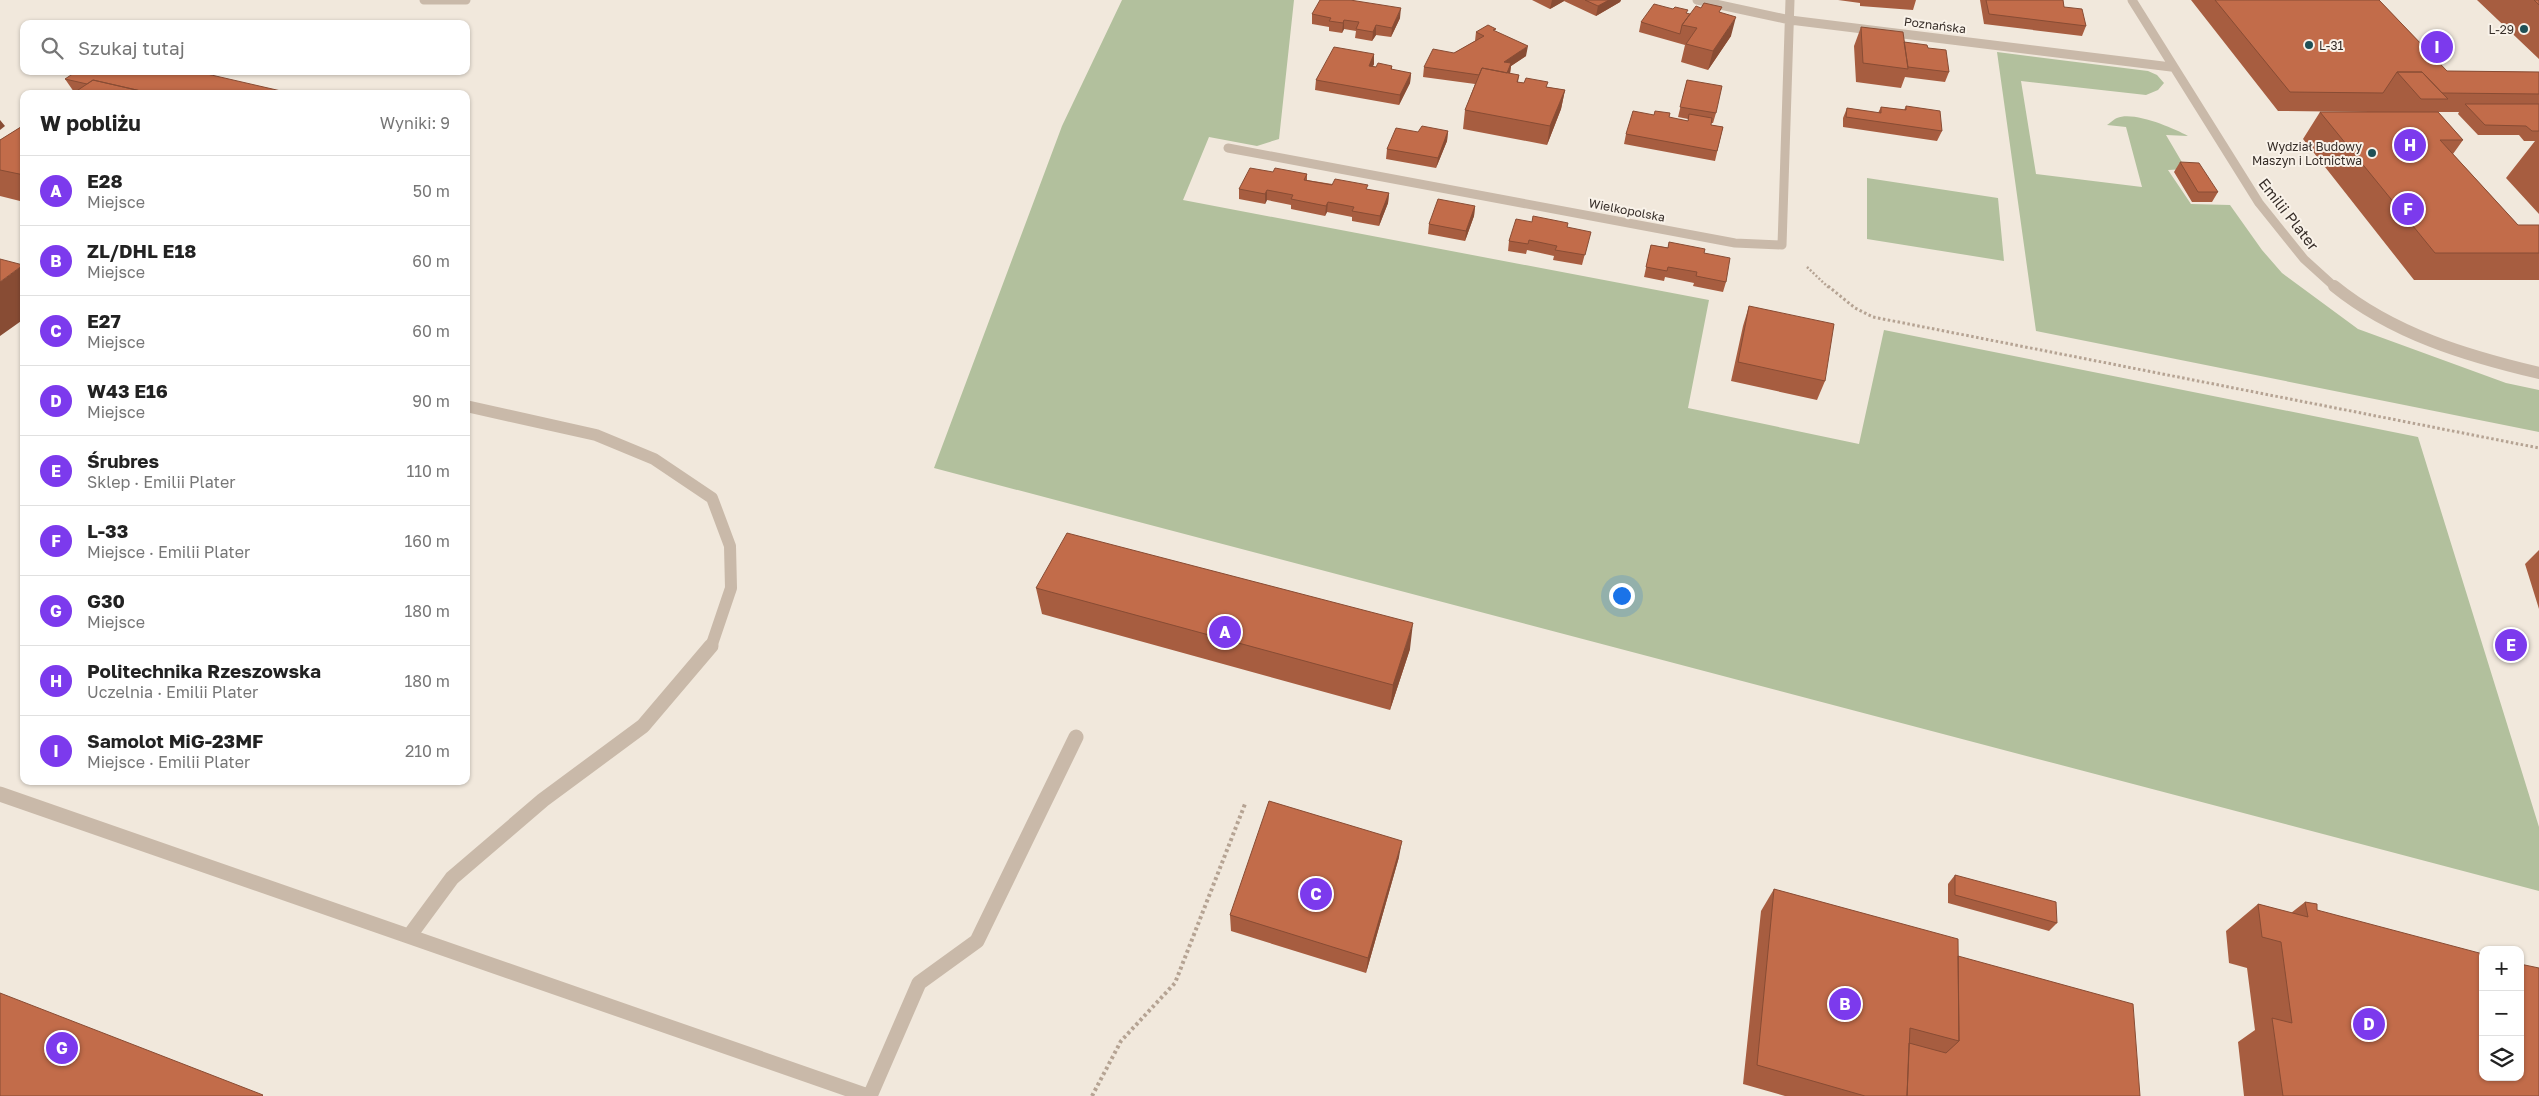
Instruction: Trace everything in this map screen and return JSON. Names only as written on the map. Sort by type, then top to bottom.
[{"type":"street","points":[[424,0],[466,0]]},
{"type":"street","name":"Poznańska","points":[[1697,0],[1790,20],[2170,67]]},
{"type":"street","points":[[1782,245],[1790,0]]},
{"type":"street","name":"Emilii Plater","points":[[2132,0],[2170,67],[2271,220],[2301,257],[2320,275],[2368,310],[2400,327],[2464,352],[2539,373]]},
{"type":"street","name":"Wielkopolska","points":[[1228,148],[1735,243],[1782,245]]},
{"type":"street","points":[[410,935],[452,878],[543,800],[643,726],[710,650],[731,588],[730,546],[712,498],[654,459],[596,435],[470,407]]},
{"type":"street","points":[[0,794],[869,1096],[919,983],[977,941],[1076,737]]},
{"type":"path","points":[[1782,245],[1845,302],[1858,311],[1873,317],[2539,448]]},
{"type":"path","points":[[1092,1096],[1122,1041],[1175,982],[1245,804]]},
{"type":"green space","points":[[1122,0],[1294,0],[1279,139],[1257,146],[1209,137],[1183,200],[1709,300],[1688,408],[1859,444],[1884,330],[2418,437],[2539,827],[2539,891],[934,468],[1062,126]]},
{"type":"green space","points":[[1997,52],[2148,71],[2157,75],[2164,83],[2158,90],[2146,95],[2021,81],[2036,174],[2142,187],[2126,127],[2107,125],[2117,118],[2124,116],[2133,117],[2163,125],[2188,136],[2166,135],[2186,169],[2168,170],[2191,204],[2230,205],[2262,250],[2282,273],[2358,329],[2506,383],[2539,390],[2539,432],[2036,331]]},
{"type":"green space","points":[[1867,178],[1998,198],[2004,261],[1867,239]]},
{"type":"building","points":[[1320,0],[1350,0],[1401,8],[1392,28],[1376,25],[1373,32],[1356,29],[1359,22],[1344,20],[1343,23],[1329,21],[1331,18],[1312,14]]},
{"type":"building","points":[[1585,0],[1609,0],[1598,6]]},
{"type":"building","points":[[1986,0],[2063,0],[2064,7],[2082,9],[2086,26],[1989,14]]},
{"type":"building","name":"L-31","points":[[2215,0],[2379,0],[2447,71],[2539,72],[2539,94],[2442,93],[2422,72],[2397,72],[2383,93],[2290,92]]},
{"type":"building","points":[[1704,3],[1722,7],[1719,12],[1736,17],[1713,51],[1686,44],[1697,28],[1682,25],[1696,6],[1701,8]]},
{"type":"building","points":[[1654,4],[1673,9],[1675,7],[1688,10],[1686,13],[1690,14],[1682,25],[1680,34],[1641,22]]},
{"type":"building","points":[[1488,25],[1496,29],[1493,30],[1528,46],[1504,62],[1511,63],[1507,73],[1482,68],[1479,75],[1424,67],[1433,49],[1454,53],[1484,36],[1476,32]]},
{"type":"building","points":[[1861,27],[1903,32],[1908,69],[1863,63]]},
{"type":"building","points":[[1904,42],[1946,50],[1949,72],[1908,67]]},
{"type":"building","points":[[1334,47],[1374,54],[1369,66],[1376,67],[1378,63],[1392,66],[1391,69],[1411,73],[1400,95],[1316,80]]},
{"type":"building","points":[[1482,68],[1519,75],[1517,82],[1524,83],[1526,78],[1548,82],[1546,87],[1565,90],[1550,126],[1465,110]]},
{"type":"building","points":[[2397,72],[2422,72],[2448,99],[2421,99]]},
{"type":"building","points":[[71,75],[211,75],[277,90],[137,90],[93,80],[87,84],[65,79]]},
{"type":"building","points":[[93,80],[137,90],[78,90]]},
{"type":"building","points":[[1687,80],[1722,86],[1716,113],[1680,107]]},
{"type":"building","points":[[2465,104],[2539,104],[2539,131],[2532,131],[2526,126],[2485,125]]},
{"type":"building","points":[[1906,106],[1940,111],[1942,131],[1846,117],[1847,108],[1881,113],[1881,107],[1906,110]]},
{"type":"building","points":[[1633,111],[1654,115],[1655,111],[1670,113],[1669,117],[1688,121],[1689,114],[1712,118],[1711,125],[1723,127],[1717,151],[1626,134]]},
{"type":"building","points":[[2320,112],[2438,112],[2463,140],[2440,140],[2518,225],[2539,225],[2539,253],[2435,253]]},
{"type":"building","points":[[1422,126],[1448,131],[1438,158],[1387,149],[1396,128],[1418,132]]},
{"type":"building","points":[[20,128],[20,174],[0,170],[0,140]]},
{"type":"building","points":[[2180,162],[2199,163],[2218,192],[2198,192]]},
{"type":"building","points":[[1250,168],[1273,172],[1275,168],[1307,174],[1304,180],[1332,185],[1335,179],[1368,185],[1366,189],[1389,193],[1380,216],[1352,211],[1354,207],[1328,202],[1326,206],[1291,199],[1293,195],[1267,190],[1265,194],[1239,189]]},
{"type":"building","points":[[1438,199],[1475,206],[1466,231],[1429,224]]},
{"type":"building","points":[[1533,216],[1568,223],[1567,227],[1591,232],[1585,255],[1555,250],[1557,246],[1529,240],[1528,244],[1509,241],[1516,219],[1532,222]]},
{"type":"building","points":[[1669,242],[1705,249],[1704,253],[1730,258],[1726,282],[1696,276],[1697,272],[1668,267],[1667,271],[1646,267],[1651,245],[1668,248]]},
{"type":"building","points":[[0,259],[20,264],[20,267],[0,282]]},
{"type":"building","points":[[1749,306],[1834,324],[1825,381],[1738,362]]},
{"type":"building","points":[[1067,533],[1413,623],[1393,685],[1036,588]]},
{"type":"building","points":[[1269,801],[1402,841],[1368,958],[1230,915]]},
{"type":"building","points":[[1955,875],[2056,902],[2057,923],[1955,895]]},
{"type":"building","points":[[1774,889],[1958,939],[1959,1041],[1910,1028],[1907,1096],[1865,1096],[1757,1065]]},
{"type":"building","points":[[2305,902],[2317,904],[2317,910],[2479,953],[2479,1081],[2524,1081],[2524,965],[2539,968],[2539,1096],[2283,1096],[2272,1018],[2292,1023],[2281,942],[2262,937],[2258,904],[2308,917]]},
{"type":"building","points":[[1958,956],[2133,1004],[2140,1096],[1907,1096],[1909,1043],[1946,1053],[1959,1041]]},
{"type":"building","points":[[0,993],[263,1095],[0,1096]]},
{"type":"place","name":"L-29","points":[[2524,29]]},
{"type":"place","name":"L-31","points":[[2309,45]]},
{"type":"place","name":"Samolot MiG-23MF","points":[[2437,47]]},
{"type":"place","name":"Politechnika Rzeszowska","points":[[2410,145]]},
{"type":"place","name":"Wydział Budowy Maszyn i Lotnictwa","points":[[2372,153]]},
{"type":"place","name":"L-33","points":[[2408,209]]},
{"type":"place","name":"E28","points":[[1225,632]]},
{"type":"place","name":"Śrubres","points":[[2511,645]]},
{"type":"place","name":"E27","points":[[1316,894]]},
{"type":"place","name":"ZL/DHL E18","points":[[1845,1004]]},
{"type":"place","name":"W43 E16","points":[[2369,1024]]},
{"type":"place","name":"G30","points":[[62,1048]]}]
